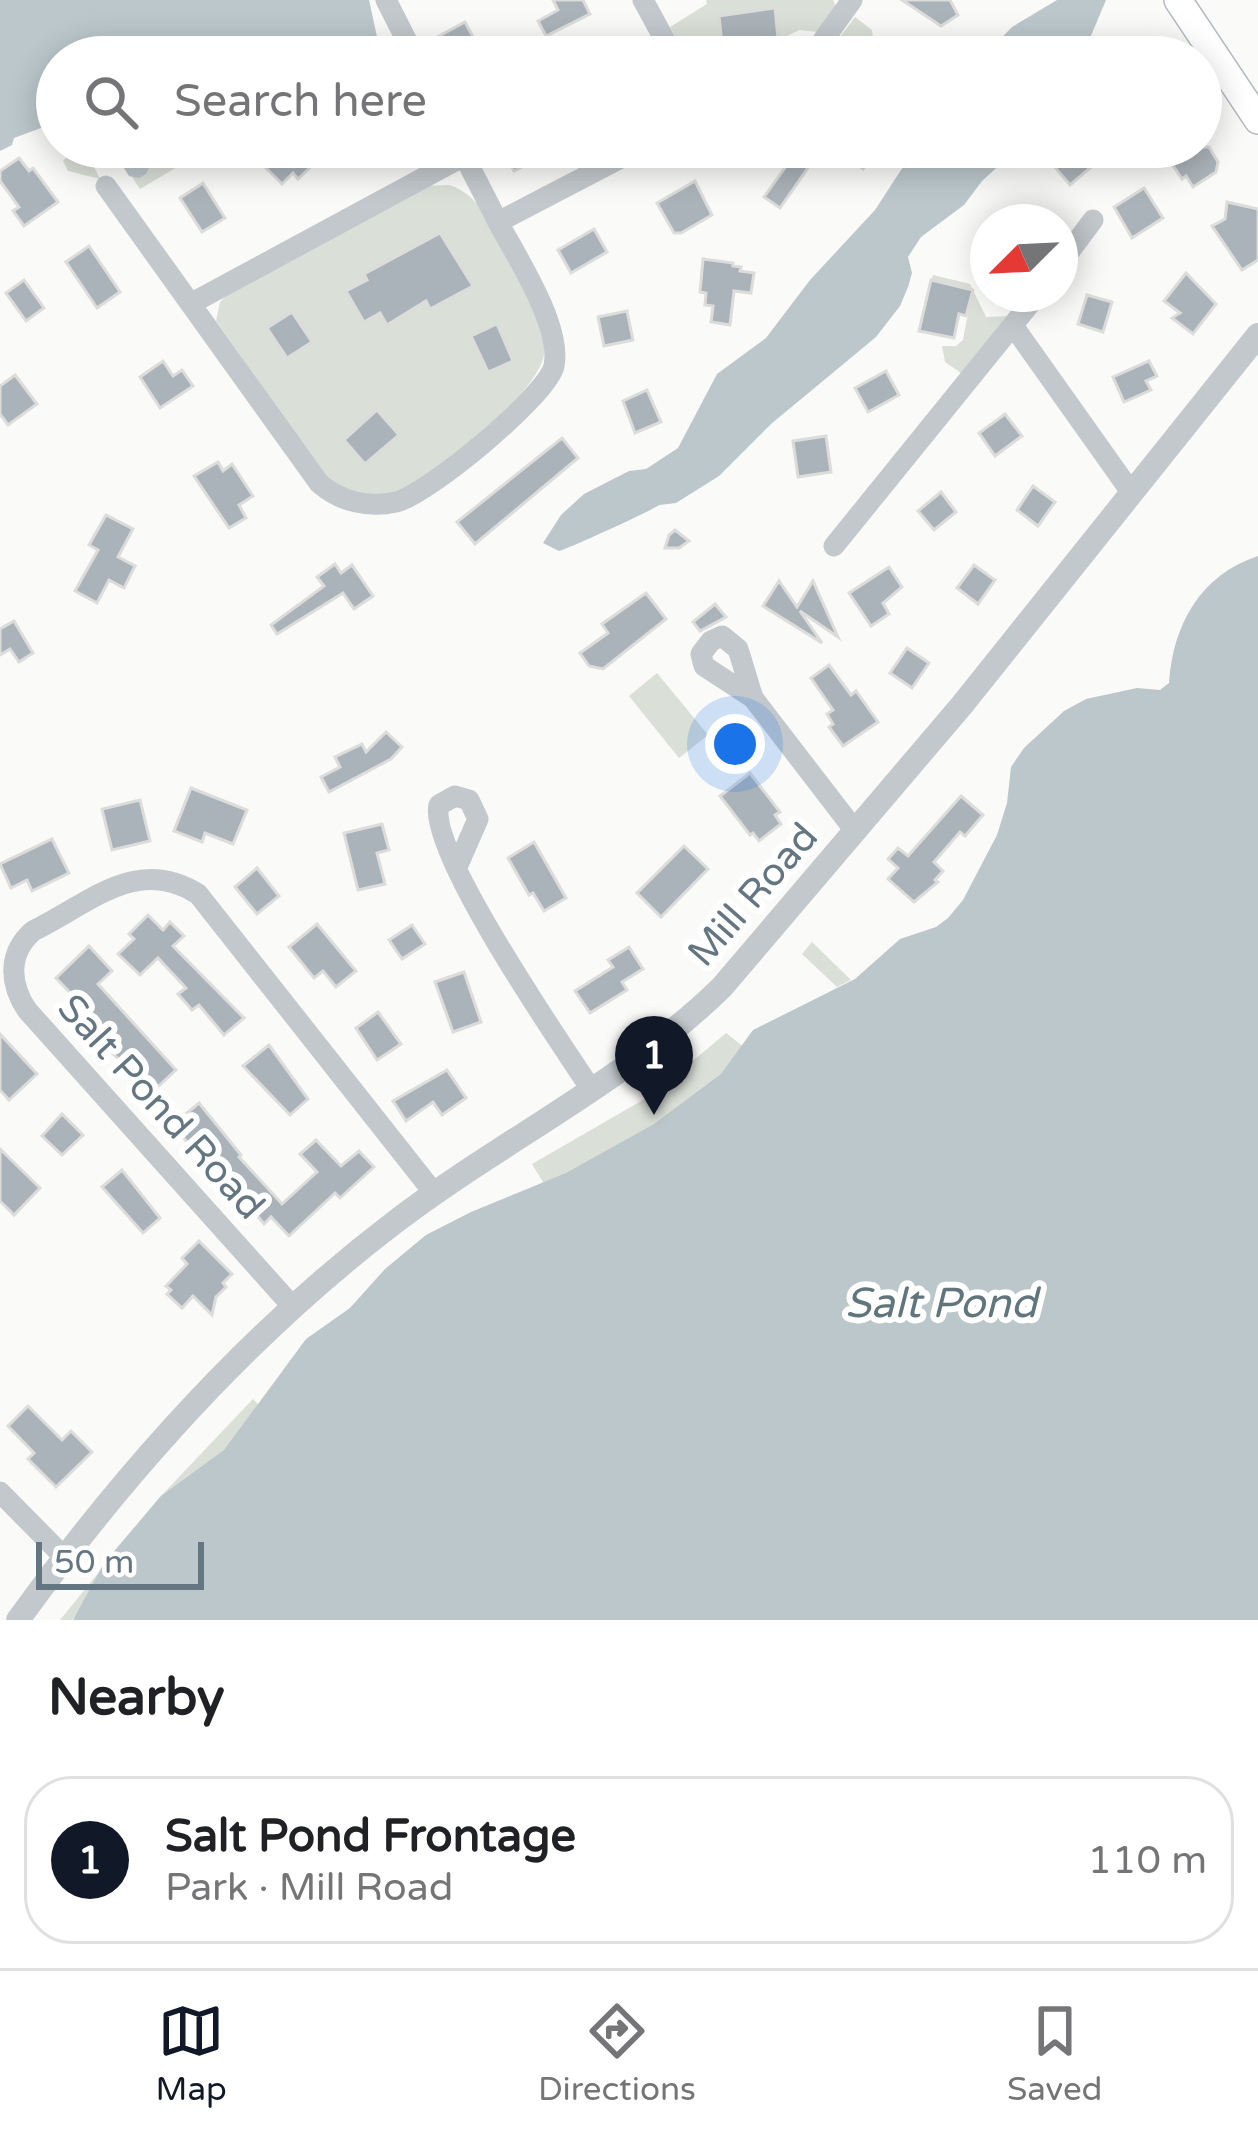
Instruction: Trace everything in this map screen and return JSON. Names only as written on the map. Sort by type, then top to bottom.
[{"type":"main road","points":[[1178,0],[1202,36]]},
{"type":"main road","points":[[1222,66],[1258,120]]},
{"type":"street","points":[[386,0],[405,36]]},
{"type":"street","points":[[644,0],[663,36]]},
{"type":"street","points":[[826,36],[852,0]]},
{"type":"street","points":[[192,303],[433,168]]},
{"type":"street","points":[[106,186],[319,483],[352,501],[397,502],[424,489],[533,400],[553,370],[550,325],[470,168]]},
{"type":"street","points":[[498,222],[602,168]]},
{"type":"street","points":[[1078,240],[1093,220]]},
{"type":"street","points":[[834,546],[1025,312]]},
{"type":"street","points":[[1014,327],[1131,492]]},
{"type":"street","name":"Mill Road","points":[[18,1620],[64,1557],[178,1421],[293,1307],[434,1193],[685,1023],[717,992],[856,832],[1258,335]]},
{"type":"street","points":[[753,698],[856,832]]},
{"type":"street","points":[[457,867],[504,954],[591,1089]]},
{"type":"street","name":"Salt Pond Road","points":[[293,1307],[27,1010],[14,984],[14,962],[23,940],[33,931],[136,878],[162,878],[198,894],[434,1193]]},
{"type":"street","points":[[0,1492],[64,1557]]},
{"type":"shaded area","points":[[706,0],[833,0],[836,7],[818,32],[675,36],[670,27],[707,4]]},
{"type":"shaded area","points":[[855,17],[873,36],[841,36]]},
{"type":"shaded area","points":[[95,168],[100,179],[68,171]]},
{"type":"shaded area","points":[[126,168],[176,168],[140,189]]},
{"type":"shaded area","points":[[449,185],[469,196],[489,222],[537,315],[544,354],[538,370],[505,412],[432,474],[395,494],[347,491],[321,473],[216,321],[220,302],[424,186]]},
{"type":"shaded area","points":[[933,275],[970,284],[970,290],[931,280]]},
{"type":"shaded area","points":[[970,302],[970,312],[1007,316],[961,373],[945,362],[942,346],[956,346],[963,340]]},
{"type":"shaded area","points":[[657,673],[708,735],[679,758],[629,696]]},
{"type":"shaded area","points":[[812,942],[851,980],[837,987],[802,954]]},
{"type":"shaded area","points":[[726,1033],[754,1055],[552,1197],[532,1164],[655,1093]]},
{"type":"shaded area","points":[[253,1399],[279,1426],[117,1563],[72,1620],[60,1620],[160,1497]]},
{"type":"water","points":[[0,0],[369,0],[377,36],[36,36],[36,130],[14,138],[12,145],[0,151]]},
{"type":"water","points":[[1057,0],[1106,0],[1091,36],[1003,36]]},
{"type":"water","points":[[124,168],[149,168],[139,178],[129,176]]},
{"type":"water","points":[[902,168],[996,168],[964,205],[921,237],[908,257],[912,273],[900,306],[876,337],[771,424],[719,476],[676,503],[659,505],[565,549],[543,543],[561,515],[584,494],[629,471],[646,469],[678,448],[717,374],[766,338],[810,280],[875,210]]},
{"type":"water","name":"Salt Pond","points":[[1258,556],[1258,1620],[73,1620],[104,1563],[161,1496],[224,1450],[306,1339],[350,1308],[385,1269],[426,1235],[566,1173],[654,1124],[721,1074],[753,1030],[855,979],[900,939],[948,918],[963,900],[997,835],[1011,767],[1024,748],[1064,711],[1086,699],[1137,688],[1160,690],[1169,683],[1176,641],[1193,605],[1220,576]]},
{"type":"building","points":[[553,0],[583,0],[590,14],[546,36],[538,21],[558,10]]},
{"type":"building","points":[[902,0],[950,0],[958,15],[941,26]]},
{"type":"building","points":[[775,8],[778,36],[721,36],[719,16]]},
{"type":"building","points":[[465,22],[473,36],[439,36]]},
{"type":"building","points":[[19,158],[29,171],[33,168],[58,202],[24,226],[13,211],[19,207],[0,181],[0,171]]},
{"type":"building","points":[[266,168],[310,168],[298,179],[293,173],[282,184]]},
{"type":"building","points":[[785,168],[808,168],[780,208],[764,197]]},
{"type":"building","points":[[1056,168],[1090,168],[1070,185]]},
{"type":"building","points":[[1175,168],[1217,168],[1193,187],[1186,176],[1182,179]]},
{"type":"building","points":[[695,181],[712,215],[674,233],[657,203]]},
{"type":"building","points":[[203,183],[225,218],[202,232],[180,198]]},
{"type":"building","points":[[1144,188],[1163,218],[1132,238],[1114,207]]},
{"type":"building","points":[[1227,202],[1258,209],[1258,260],[1242,270],[1212,226],[1225,219]]},
{"type":"building","points":[[594,229],[607,252],[571,273],[558,250]]},
{"type":"building","points":[[440,233],[473,286],[430,309],[426,301],[387,325],[380,313],[364,322],[346,291],[367,280],[364,274]]},
{"type":"building","points":[[89,246],[120,292],[97,308],[66,262]]},
{"type":"building","points":[[703,259],[733,263],[740,271],[754,273],[751,293],[734,291],[730,325],[711,322],[713,306],[705,305],[706,293],[700,292]]},
{"type":"building","points":[[1186,273],[1216,304],[1193,334],[1172,318],[1180,313],[1164,301]]},
{"type":"building","points":[[24,280],[44,308],[26,321],[6,293]]},
{"type":"building","points":[[931,280],[970,289],[966,316],[959,314],[954,338],[919,331]]},
{"type":"building","points":[[1087,295],[1112,302],[1103,332],[1078,324]]},
{"type":"building","points":[[627,311],[633,340],[604,346],[598,317]]},
{"type":"building","points":[[292,312],[312,342],[287,358],[267,328]]},
{"type":"building","points":[[497,324],[513,361],[488,372],[471,336]]},
{"type":"building","points":[[163,361],[173,376],[182,370],[193,386],[160,408],[140,377]]},
{"type":"building","points":[[1149,361],[1157,376],[1146,381],[1151,390],[1124,402],[1113,377]]},
{"type":"building","points":[[886,371],[899,395],[868,412],[855,388]]},
{"type":"building","points":[[15,375],[37,404],[8,425],[0,414],[0,386]]},
{"type":"building","points":[[647,390],[661,422],[635,433],[623,401]]},
{"type":"building","points":[[377,410],[399,435],[365,464],[344,440]]},
{"type":"building","points":[[1005,414],[1022,436],[995,456],[979,433]]},
{"type":"building","points":[[826,436],[831,472],[798,477],[793,441]]},
{"type":"building","points":[[562,438],[578,458],[475,544],[457,522]]},
{"type":"building","points":[[218,462],[223,471],[232,464],[253,496],[239,505],[246,518],[229,528],[194,476]]},
{"type":"building","points":[[1033,486],[1055,502],[1038,526],[1017,510]]},
{"type":"building","points":[[941,492],[956,512],[934,530],[918,511]]},
{"type":"building","points":[[106,515],[133,529],[118,557],[135,566],[124,588],[109,580],[97,603],[75,591],[98,550],[89,545]]},
{"type":"building","points":[[675,530],[689,541],[679,548],[665,548],[669,535]]},
{"type":"building","points":[[335,564],[341,573],[352,565],[373,596],[354,609],[343,593],[277,634],[271,625],[324,586],[317,577]]},
{"type":"building","points":[[974,565],[995,580],[978,604],[957,588]]},
{"type":"building","points":[[889,567],[902,587],[883,603],[889,614],[871,626],[849,593]]},
{"type":"building","points":[[779,581],[797,607],[813,581],[838,637],[800,611],[822,643],[763,606]]},
{"type":"building","points":[[646,593],[666,619],[603,669],[589,666],[580,653],[608,633],[602,624]]},
{"type":"building","points":[[715,604],[726,617],[700,631],[693,622]]},
{"type":"building","points":[[14,621],[33,653],[19,662],[10,649],[0,655],[0,629]]},
{"type":"building","points":[[907,648],[929,663],[912,688],[890,673]]},
{"type":"building","points":[[829,665],[878,722],[843,746],[829,727],[833,724],[827,714],[833,710],[811,678]]},
{"type":"building","points":[[386,732],[402,747],[391,759],[329,792],[321,777],[340,767],[335,757],[362,744],[366,752]]},
{"type":"building","points":[[750,773],[780,812],[775,815],[781,824],[759,841],[720,796]]},
{"type":"building","points":[[191,788],[247,810],[233,844],[205,833],[202,842],[174,831]]},
{"type":"building","points":[[961,796],[983,815],[965,836],[960,832],[934,862],[943,871],[938,882],[914,902],[888,879],[898,868],[888,859],[898,848],[908,856]]},
{"type":"building","points":[[140,800],[150,841],[112,850],[102,809]]},
{"type":"building","points":[[382,824],[389,850],[377,853],[385,884],[358,890],[344,833]]},
{"type":"building","points":[[52,839],[69,873],[32,891],[27,880],[11,888],[0,864]]},
{"type":"building","points":[[534,842],[566,898],[544,911],[508,858]]},
{"type":"building","points":[[684,846],[708,869],[661,917],[637,893]]},
{"type":"building","points":[[257,868],[279,896],[257,914],[235,887]]},
{"type":"building","points":[[148,915],[163,930],[170,922],[184,936],[173,946],[244,1018],[224,1035],[199,1005],[192,1010],[178,994],[186,988],[158,958],[140,975],[118,954]]},
{"type":"building","points":[[317,924],[356,971],[336,987],[323,971],[314,978],[289,947]]},
{"type":"building","points":[[412,925],[425,944],[402,959],[389,940]]},
{"type":"building","points":[[89,946],[112,971],[98,984],[176,1070],[152,1092],[101,1042],[110,1034],[56,978]]},
{"type":"building","points":[[629,947],[643,969],[622,982],[627,990],[590,1013],[575,991],[613,967],[608,960]]},
{"type":"building","points":[[464,972],[481,1022],[453,1032],[435,982]]},
{"type":"building","points":[[378,1012],[401,1044],[377,1060],[356,1028]]},
{"type":"building","points":[[0,1034],[37,1074],[9,1100],[0,1090]]},
{"type":"building","points":[[269,1045],[308,1099],[290,1115],[243,1066]]},
{"type":"building","points":[[447,1070],[466,1098],[442,1115],[433,1102],[406,1121],[393,1101]]},
{"type":"building","points":[[199,1103],[282,1204],[317,1172],[300,1154],[316,1140],[341,1166],[359,1151],[374,1167],[340,1198],[335,1193],[289,1236],[271,1217],[264,1224],[205,1151],[199,1156],[183,1137],[186,1134],[176,1122]]},
{"type":"building","points":[[62,1114],[83,1135],[62,1155],[42,1136]]},
{"type":"building","points":[[0,1149],[40,1188],[14,1215],[0,1201]]},
{"type":"building","points":[[122,1170],[160,1218],[143,1233],[102,1187]]},
{"type":"building","points":[[199,1241],[232,1274],[216,1297],[212,1315],[193,1296],[182,1308],[167,1294],[171,1290],[166,1286],[187,1264],[182,1258]]},
{"type":"building","points":[[28,1406],[62,1440],[71,1431],[92,1452],[56,1487],[28,1459],[34,1453],[8,1426]]},
{"type":"place","name":"Salt Pond Frontage","points":[[654,1115]]}]
